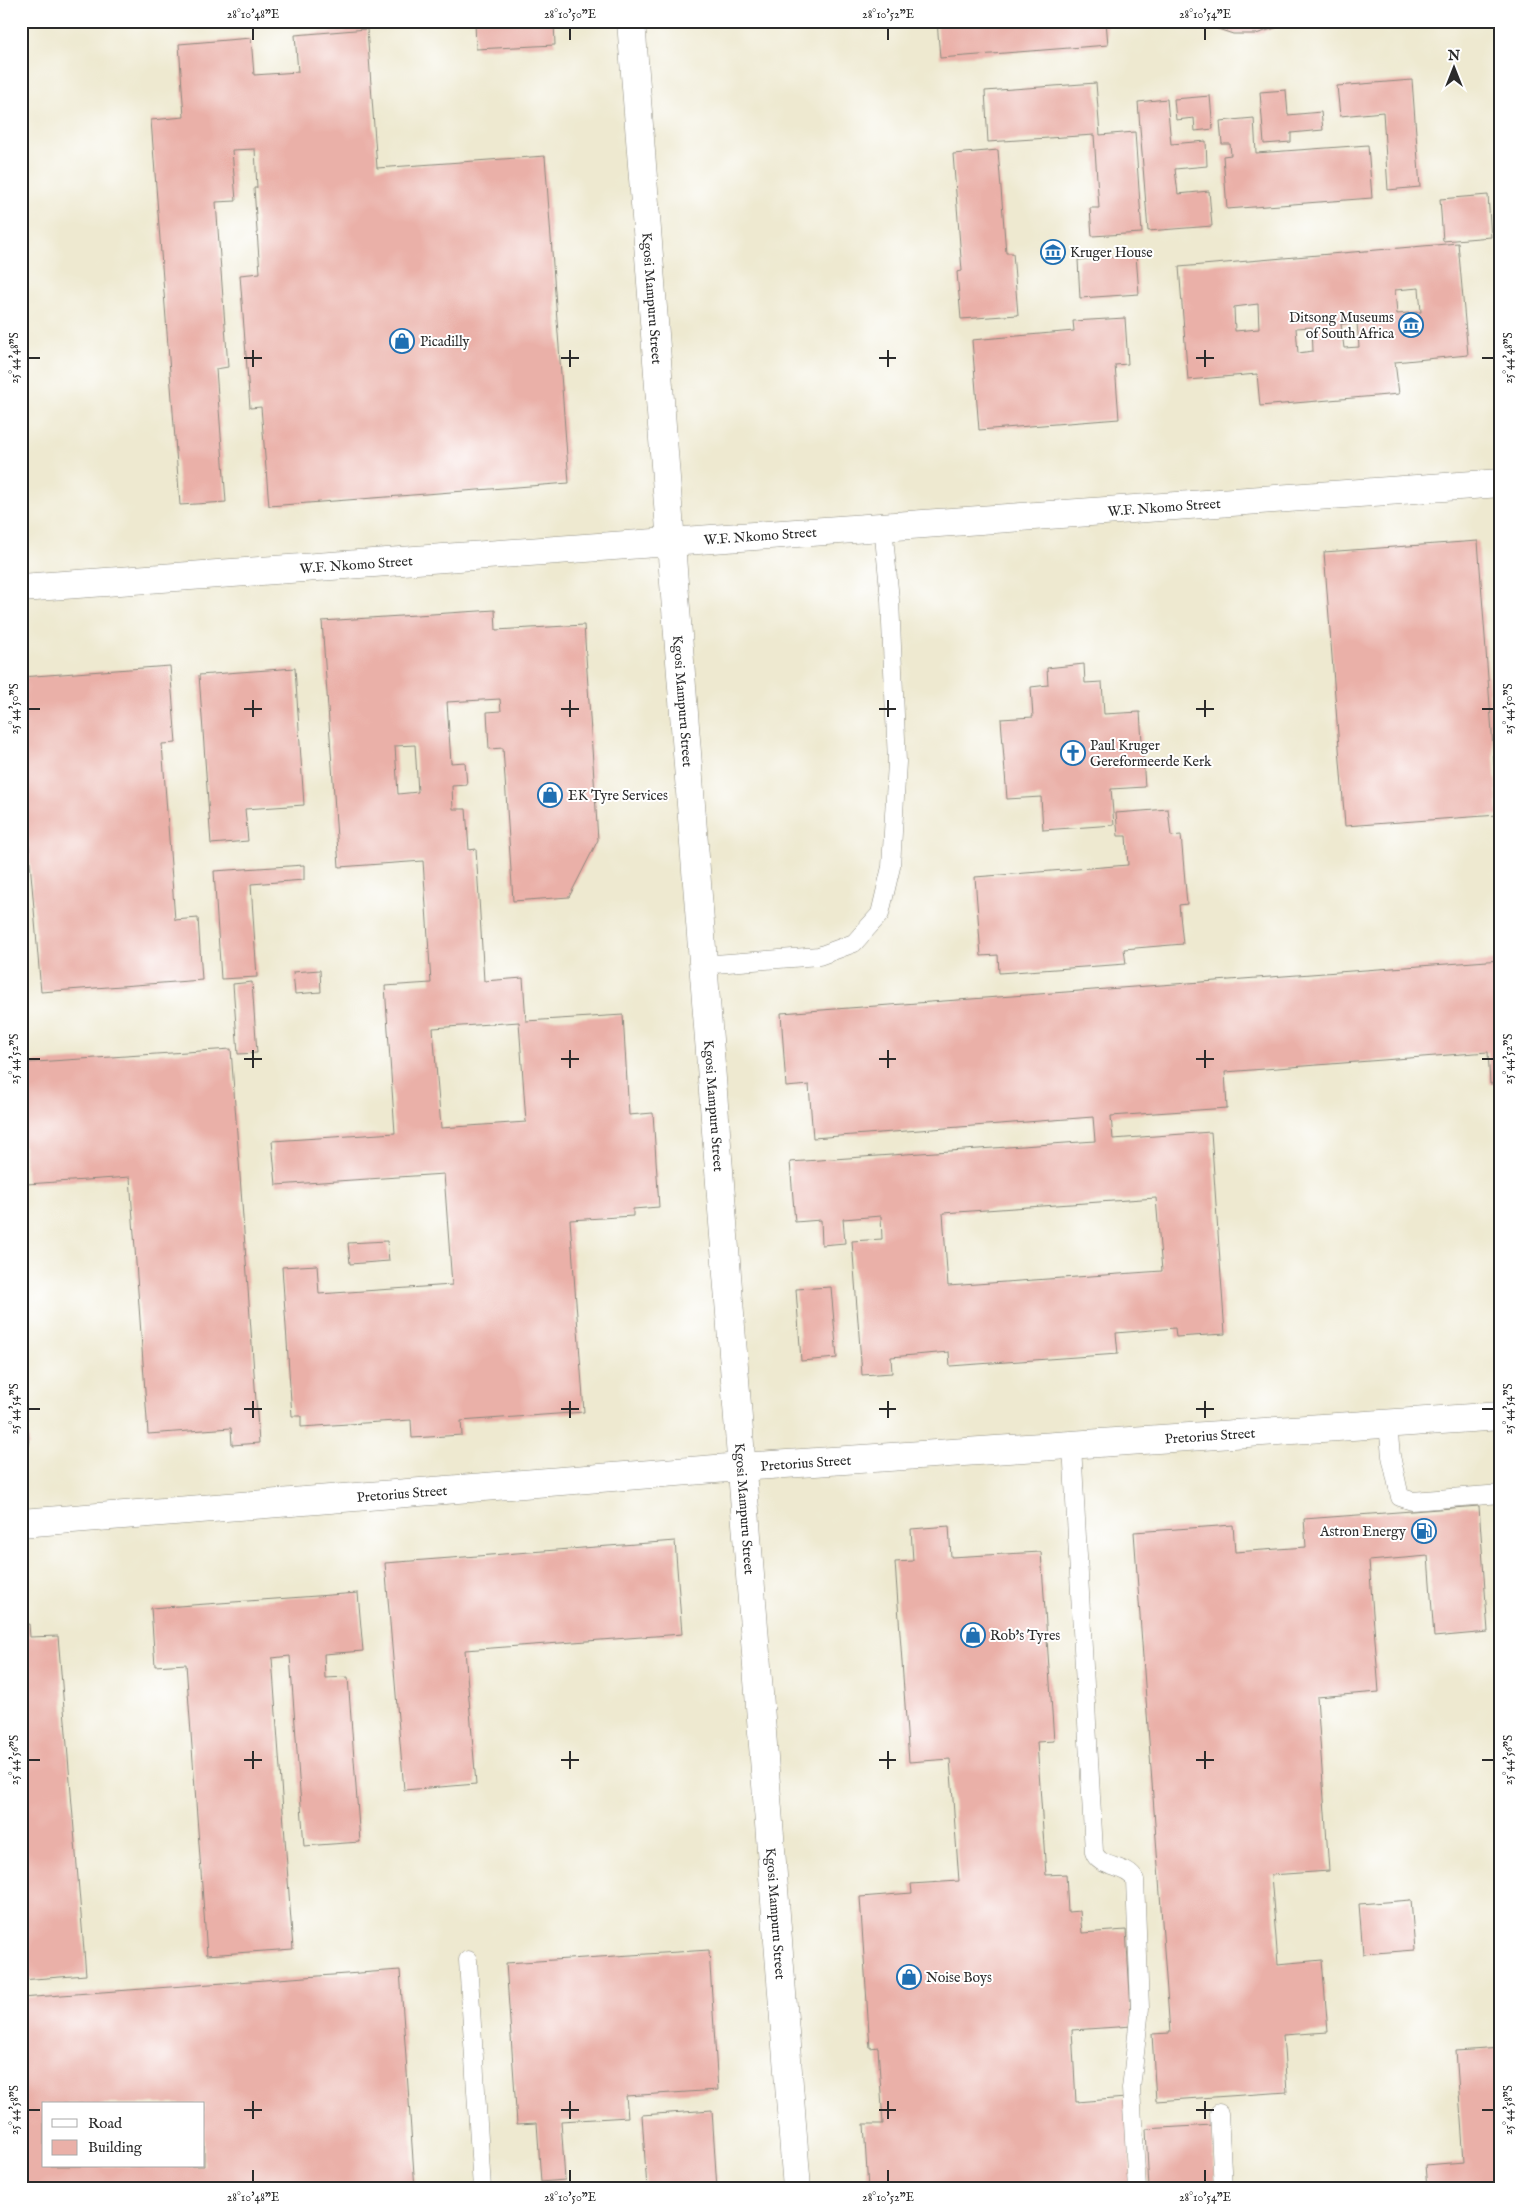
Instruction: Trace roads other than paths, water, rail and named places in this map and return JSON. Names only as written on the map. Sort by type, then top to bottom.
[{"type":"main road","name":"Kgosi Mampuru Street","points":[[631,21],[797,2189]]},
{"type":"main road","name":"W.F. Nkomo Street","points":[[21,588],[1501,483]]},
{"type":"main road","name":"Pretorius Street","points":[[21,1523],[741,1467],[1501,1416]]},
{"type":"lane","points":[[702,965],[820,956],[854,943],[880,914],[891,867],[897,762],[890,600],[884,526]]},
{"type":"lane","points":[[1388,1424],[1391,1456],[1400,1497],[1412,1501],[1501,1494]]},
{"type":"lane","points":[[1072,1445],[1094,1852],[1098,1859],[1130,1873],[1135,1880],[1140,2008],[1131,2089],[1137,2189]]},
{"type":"lane","points":[[468,1960],[482,2189]]},
{"type":"lane","points":[[1219,2113],[1223,2189]]},
{"type":"place","name":"Kruger House","points":[[1053,252]]},
{"type":"place","name":"Ditsong Museums of South Africa","points":[[1411,325]]},
{"type":"place","name":"Picadilly","points":[[402,341]]},
{"type":"place","name":"Paul Kruger Gereformeerde Kerk","points":[[1073,753]]},
{"type":"place","name":"EK Tyre Services","points":[[550,795]]},
{"type":"place","name":"Astron Energy","points":[[1424,1531]]},
{"type":"place","name":"Rob's Tyres","points":[[973,1635]]},
{"type":"place","name":"Noise Boys","points":[[909,1977]]}]
